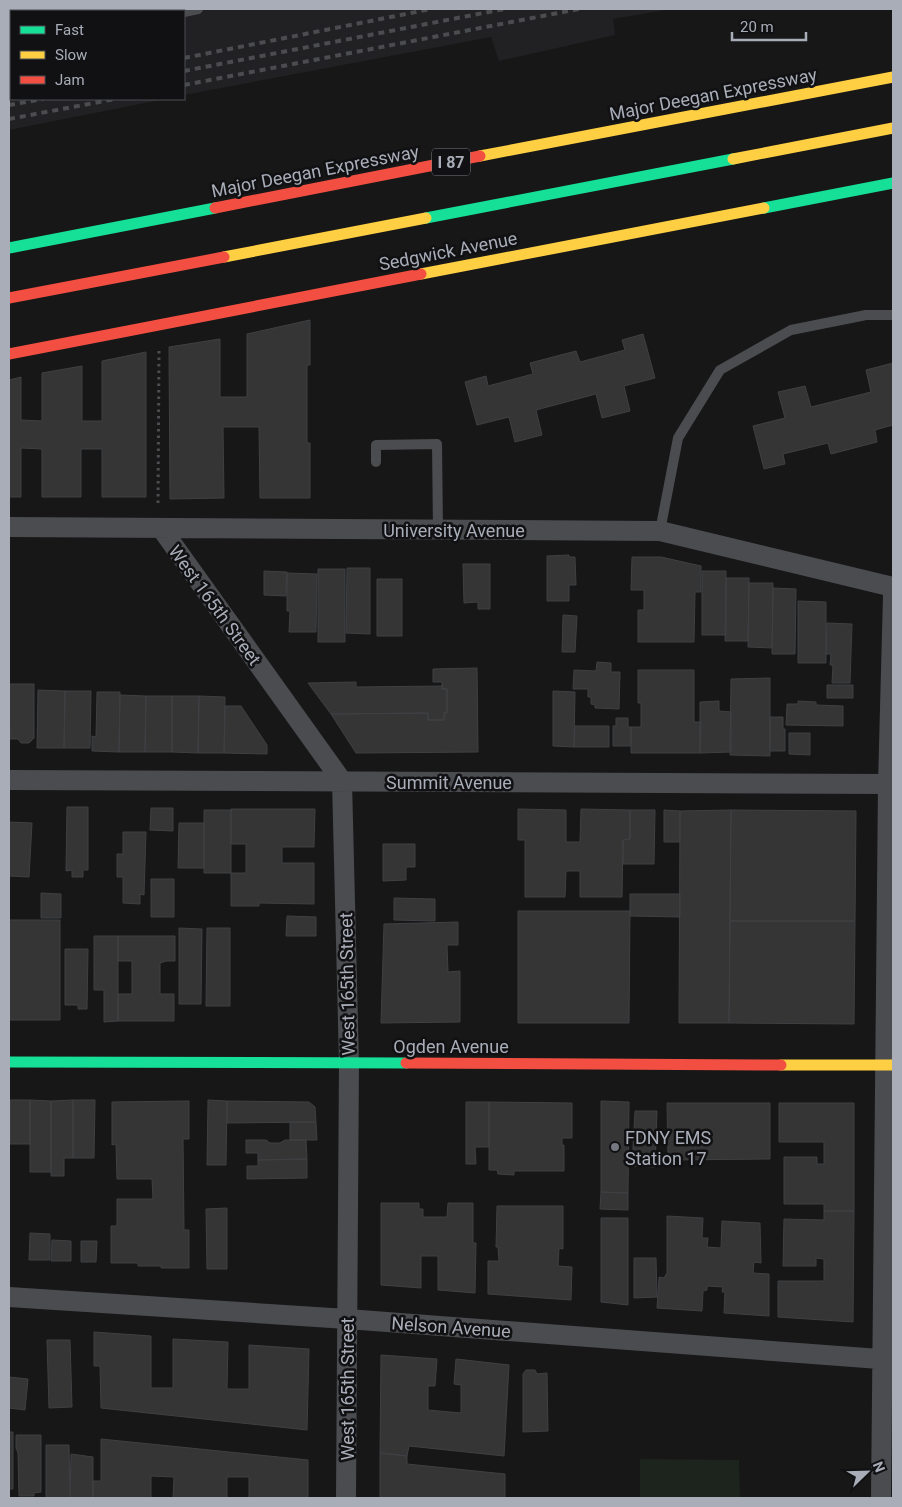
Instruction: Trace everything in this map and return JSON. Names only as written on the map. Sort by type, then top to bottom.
[{"type":"main road","name":"Major Deegan Expressway","points":[[9,248],[893,77]]},
{"type":"main road","points":[[9,298],[893,128]]},
{"type":"main road","name":"Sedgwick Avenue","points":[[9,354],[893,183]]},
{"type":"main road","name":"Ogden Avenue","points":[[9,1062],[889,1065]]},
{"type":"street","name":"University Avenue","points":[[9,527],[660,531],[893,588]]},
{"type":"street","name":"West 165th Street","points":[[161,528],[342,781],[349,1063],[346,1498]]},
{"type":"street","points":[[881,1498],[887,1359],[888,784],[893,595]]},
{"type":"street","name":"Summit Avenue","points":[[9,780],[888,784]]},
{"type":"street","name":"Nelson Avenue","points":[[9,1297],[347,1319],[887,1359]]},
{"type":"lane","points":[[185,12],[198,9]]},
{"type":"lane","points":[[660,531],[678,438],[720,370],[790,330],[866,315],[893,315]]},
{"type":"lane","points":[[376,462],[376,445],[437,444],[438,530]]},
{"type":"path","points":[[158,503],[159,326]]},
{"type":"shaded area","points":[[9,9],[671,9],[613,19],[615,35],[499,61],[491,37],[185,95],[185,10],[10,10],[10,100],[160,100],[9,130]]},
{"type":"shaded area","points":[[640,1459],[739,1460],[740,1498],[640,1498]]},
{"type":"building","points":[[310,320],[310,365],[307,365],[307,443],[310,443],[310,498],[260,498],[259,427],[223,427],[224,498],[170,499],[169,347],[220,339],[220,397],[247,397],[247,334]]},
{"type":"building","points":[[643,334],[655,378],[624,386],[630,411],[602,418],[596,394],[536,410],[542,435],[515,442],[509,417],[477,425],[465,382],[486,376],[488,386],[533,374],[530,363],[576,351],[580,362],[625,350],[622,340]]},
{"type":"building","points":[[146,352],[146,497],[102,497],[102,449],[81,449],[81,497],[42,497],[42,449],[21,448],[21,497],[9,497],[9,380],[21,377],[21,420],[42,421],[42,373],[82,366],[82,421],[102,421],[102,361]]},
{"type":"building","points":[[893,363],[893,425],[875,430],[877,442],[831,454],[828,443],[783,454],[785,464],[764,469],[753,426],[785,418],[778,392],[805,386],[811,407],[871,392],[866,370]]},
{"type":"building","points":[[569,555],[569,557],[575,557],[576,585],[569,585],[569,601],[547,601],[547,556]]},
{"type":"building","points":[[632,557],[661,557],[701,566],[701,592],[695,592],[694,642],[638,642],[638,610],[644,610],[644,590],[631,590]]},
{"type":"building","points":[[463,564],[490,564],[490,609],[478,609],[478,602],[464,603]]},
{"type":"building","points":[[347,568],[370,568],[370,634],[346,633]]},
{"type":"building","points":[[318,569],[345,569],[345,642],[318,642]]},
{"type":"building","points":[[264,571],[287,572],[286,596],[264,595]]},
{"type":"building","points":[[702,571],[726,571],[726,635],[702,635]]},
{"type":"building","points":[[287,573],[317,574],[316,632],[289,632],[290,611],[287,611]]},
{"type":"building","points":[[726,578],[749,578],[748,641],[725,641]]},
{"type":"building","points":[[377,579],[402,579],[402,636],[377,636]]},
{"type":"building","points":[[749,583],[773,583],[772,648],[748,647]]},
{"type":"building","points":[[773,588],[796,589],[795,654],[772,654]]},
{"type":"building","points":[[798,601],[826,602],[826,663],[798,663]]},
{"type":"building","points":[[563,615],[577,616],[575,652],[562,652]]},
{"type":"building","points":[[827,623],[852,624],[850,683],[832,683],[833,665],[830,665],[831,654],[826,654]]},
{"type":"building","points":[[597,662],[611,663],[611,672],[620,672],[619,709],[595,708],[595,705],[591,704],[591,697],[588,697],[588,689],[573,689],[574,670],[596,671]]},
{"type":"building","points":[[477,668],[478,752],[356,753],[331,714],[428,713],[428,720],[444,720],[444,713],[447,713],[447,689],[442,689],[442,682],[433,682],[433,669]]},
{"type":"building","points":[[638,670],[694,670],[694,722],[701,722],[700,753],[631,753],[631,727],[641,727],[641,703],[638,703]]},
{"type":"building","points":[[770,678],[770,756],[730,755],[731,679]]},
{"type":"building","points":[[356,682],[356,687],[443,686],[442,689],[447,689],[447,713],[444,713],[444,720],[428,720],[428,713],[331,714],[308,683]]},
{"type":"building","points":[[9,684],[34,684],[34,738],[29,743],[21,743],[18,739],[10,739]]},
{"type":"building","points":[[827,685],[853,685],[853,698],[827,698]]},
{"type":"building","points":[[38,690],[65,691],[64,748],[37,748]]},
{"type":"building","points":[[65,691],[91,691],[90,748],[64,748]]},
{"type":"building","points":[[553,691],[575,692],[574,747],[553,746]]},
{"type":"building","points":[[97,692],[120,692],[119,752],[92,751],[92,736],[96,737]]},
{"type":"building","points":[[120,695],[146,696],[145,752],[119,752]]},
{"type":"building","points":[[146,696],[172,696],[172,752],[145,752]]},
{"type":"building","points":[[172,696],[199,696],[198,753],[172,752]]},
{"type":"building","points":[[199,696],[225,697],[224,753],[198,753]]},
{"type":"building","points":[[719,701],[719,711],[731,712],[731,752],[700,753],[700,702]]},
{"type":"building","points":[[798,701],[816,702],[816,705],[843,706],[843,726],[786,725],[787,704],[798,704]]},
{"type":"building","points":[[225,706],[241,706],[267,745],[267,754],[224,753]]},
{"type":"building","points":[[770,717],[783,717],[785,751],[770,751]]},
{"type":"building","points":[[616,718],[628,718],[628,727],[631,727],[631,746],[613,746],[613,726],[616,726]]},
{"type":"building","points":[[575,726],[609,726],[609,747],[574,747]]},
{"type":"building","points":[[789,733],[810,733],[810,755],[789,754]]},
{"type":"building","points":[[67,807],[88,807],[88,870],[83,870],[83,877],[72,877],[72,870],[66,871]]},
{"type":"building","points":[[151,808],[173,808],[173,831],[150,830]]},
{"type":"building","points":[[231,809],[315,809],[314,847],[282,847],[282,863],[314,863],[314,904],[259,903],[259,906],[231,906],[231,873],[246,873],[246,844],[231,844]]},
{"type":"building","points":[[518,809],[566,810],[566,842],[580,842],[581,809],[630,810],[630,839],[623,840],[622,897],[580,897],[580,871],[566,871],[565,897],[525,897],[525,840],[518,840]]},
{"type":"building","points":[[204,810],[231,810],[231,873],[204,873]]},
{"type":"building","points":[[630,810],[655,810],[654,864],[623,864],[623,840],[630,839]]},
{"type":"building","points":[[664,810],[680,811],[680,842],[664,842]]},
{"type":"building","points":[[731,810],[856,811],[855,921],[730,921]]},
{"type":"building","points":[[731,810],[729,1023],[679,1023],[680,811]]},
{"type":"building","points":[[9,822],[32,823],[29,877],[9,876]]},
{"type":"building","points":[[179,823],[204,823],[204,868],[178,868]]},
{"type":"building","points":[[123,832],[146,832],[144,895],[140,894],[140,904],[123,903],[123,877],[117,877],[117,854],[123,854]]},
{"type":"building","points":[[383,844],[415,844],[415,867],[406,867],[406,880],[383,881]]},
{"type":"building","points":[[151,879],[174,879],[174,917],[151,917]]},
{"type":"building","points":[[41,893],[61,894],[61,918],[41,918]]},
{"type":"building","points":[[630,894],[680,894],[680,917],[630,916]]},
{"type":"building","points":[[394,898],[435,899],[435,921],[394,920]]},
{"type":"building","points":[[518,911],[630,911],[629,1023],[518,1023]]},
{"type":"building","points":[[287,916],[316,917],[316,936],[286,936]]},
{"type":"building","points":[[9,920],[60,920],[60,1020],[9,1020]]},
{"type":"building","points":[[730,921],[855,921],[854,1024],[729,1023]]},
{"type":"building","points":[[458,922],[458,945],[447,945],[448,972],[460,971],[460,1022],[381,1023],[384,924]]},
{"type":"building","points":[[179,928],[202,929],[201,1004],[179,1004]]},
{"type":"building","points":[[207,928],[230,928],[230,1006],[206,1006]]},
{"type":"building","points":[[94,936],[118,936],[118,1021],[104,1022],[104,990],[94,990]]},
{"type":"building","points":[[118,936],[175,936],[175,961],[160,963],[160,994],[174,994],[174,1021],[118,1021],[118,994],[132,994],[132,961],[118,961]]},
{"type":"building","points":[[65,949],[88,949],[87,1009],[78,1009],[78,1005],[65,1005]]},
{"type":"building","points":[[9,1100],[10,1100],[9,1181]]},
{"type":"building","points":[[10,1100],[30,1100],[30,1144],[10,1144]]},
{"type":"building","points":[[30,1100],[51,1101],[51,1172],[30,1172]]},
{"type":"building","points":[[73,1100],[73,1158],[64,1158],[64,1176],[51,1176],[51,1101]]},
{"type":"building","points":[[73,1100],[95,1100],[94,1158],[73,1158]]},
{"type":"building","points":[[208,1100],[227,1101],[226,1165],[207,1165]]},
{"type":"building","points":[[189,1101],[189,1139],[183,1139],[184,1230],[189,1230],[189,1268],[161,1268],[161,1266],[138,1266],[138,1263],[111,1263],[111,1226],[117,1226],[117,1199],[153,1199],[152,1179],[117,1179],[116,1144],[112,1145],[112,1102]]},
{"type":"building","points":[[227,1101],[309,1102],[315,1107],[316,1122],[227,1123]]},
{"type":"building","name":"FDNY EMS Station 17","points":[[601,1101],[629,1102],[628,1193],[601,1192]]},
{"type":"building","points":[[466,1102],[489,1102],[489,1147],[475,1147],[476,1164],[466,1164]]},
{"type":"building","points":[[489,1102],[572,1103],[572,1138],[562,1138],[562,1145],[564,1145],[564,1171],[514,1171],[514,1175],[498,1174],[497,1170],[489,1170]]},
{"type":"building","points":[[667,1103],[770,1103],[770,1159],[668,1160]]},
{"type":"building","points":[[779,1103],[854,1103],[854,1211],[824,1211],[824,1204],[784,1204],[784,1157],[817,1157],[817,1164],[824,1164],[824,1142],[779,1142]]},
{"type":"building","points":[[635,1111],[657,1111],[655,1167],[632,1166]]},
{"type":"building","points":[[290,1122],[316,1122],[317,1140],[290,1140]]},
{"type":"building","points":[[246,1140],[266,1140],[270,1143],[280,1143],[285,1140],[306,1140],[307,1159],[258,1160],[258,1153],[246,1153]]},
{"type":"building","points":[[307,1159],[307,1178],[247,1179],[247,1166],[258,1166],[258,1160]]},
{"type":"building","points":[[601,1192],[628,1193],[628,1210],[600,1209]]},
{"type":"building","points":[[381,1203],[419,1203],[419,1209],[423,1209],[423,1217],[447,1217],[448,1203],[473,1203],[473,1243],[476,1243],[475,1293],[438,1290],[438,1256],[421,1256],[421,1288],[381,1285]]},
{"type":"building","points":[[497,1206],[563,1206],[563,1249],[559,1248],[558,1266],[572,1267],[571,1300],[488,1294],[488,1261],[499,1261],[498,1247],[496,1247]]},
{"type":"building","points":[[227,1208],[227,1269],[207,1269],[206,1209]]},
{"type":"building","points":[[824,1211],[854,1211],[853,1322],[778,1317],[778,1281],[824,1281],[824,1259],[816,1258],[816,1266],[783,1266],[784,1219],[824,1220]]},
{"type":"building","points":[[667,1216],[703,1218],[702,1238],[708,1238],[707,1247],[721,1248],[722,1221],[760,1223],[761,1263],[754,1262],[753,1273],[769,1274],[769,1316],[724,1313],[725,1292],[722,1292],[723,1287],[707,1286],[707,1290],[703,1291],[702,1311],[657,1308],[659,1277],[664,1278],[667,1273]]},
{"type":"building","points":[[601,1218],[628,1218],[628,1305],[601,1302]]},
{"type":"building","points":[[30,1233],[50,1234],[50,1260],[29,1260]]},
{"type":"building","points":[[52,1240],[71,1241],[71,1261],[51,1261]]},
{"type":"building","points":[[81,1241],[97,1241],[96,1262],[81,1262]]},
{"type":"building","points":[[634,1258],[656,1258],[657,1297],[634,1298]]},
{"type":"building","points":[[94,1332],[151,1336],[151,1388],[173,1388],[173,1339],[228,1342],[227,1389],[249,1389],[249,1345],[309,1349],[307,1430],[101,1408],[100,1366],[94,1366]]},
{"type":"building","points":[[47,1340],[70,1340],[72,1407],[49,1408]]},
{"type":"building","points":[[381,1355],[437,1359],[435,1386],[428,1386],[428,1410],[461,1413],[461,1385],[454,1384],[456,1359],[509,1365],[504,1456],[409,1446],[407,1456],[380,1453]]},
{"type":"building","points":[[526,1370],[535,1370],[537,1374],[547,1373],[548,1431],[523,1432],[523,1374]]},
{"type":"building","points":[[9,1377],[28,1379],[25,1410],[9,1408]]},
{"type":"building","points":[[9,1432],[13,1432],[13,1489],[9,1489]]},
{"type":"building","points":[[16,1435],[41,1435],[41,1492],[34,1493],[34,1496],[19,1496]]},
{"type":"building","points":[[101,1439],[308,1460],[308,1498],[249,1498],[249,1477],[227,1477],[227,1498],[173,1498],[174,1477],[151,1476],[151,1498],[93,1498],[93,1481],[101,1481]]},
{"type":"building","points":[[46,1445],[69,1445],[70,1498],[46,1498]]},
{"type":"building","points":[[380,1453],[407,1456],[407,1464],[505,1474],[505,1498],[380,1498]]},
{"type":"building","points":[[71,1454],[93,1457],[93,1498],[70,1498]]},
{"type":"railway","points":[[185,58],[431,9]]},
{"type":"railway","points":[[185,71],[504,9]]},
{"type":"railway","points":[[185,85],[579,9]]},
{"type":"railway","points":[[9,105],[37,100]]},
{"type":"railway","points":[[9,119],[110,100]]},
{"type":"traffic: fast","points":[[426,218],[733,159]]},
{"type":"traffic: fast","points":[[764,208],[893,183]]},
{"type":"traffic: fast","points":[[9,248],[215,208]]},
{"type":"traffic: fast","points":[[9,1062],[406,1063]]},
{"type":"traffic: slow","points":[[480,156],[893,77]]},
{"type":"traffic: slow","points":[[733,159],[893,128]]},
{"type":"traffic: slow","points":[[421,274],[764,208]]},
{"type":"traffic: slow","points":[[224,257],[426,218]]},
{"type":"traffic: slow","points":[[781,1065],[893,1065]]},
{"type":"traffic: jam","points":[[215,208],[480,156]]},
{"type":"traffic: jam","points":[[9,298],[224,257]]},
{"type":"traffic: jam","points":[[9,354],[421,274]]},
{"type":"traffic: jam","points":[[406,1063],[781,1065]]},
{"type":"place","name":"FDNY EMS Station 17","points":[[615,1147]]}]
